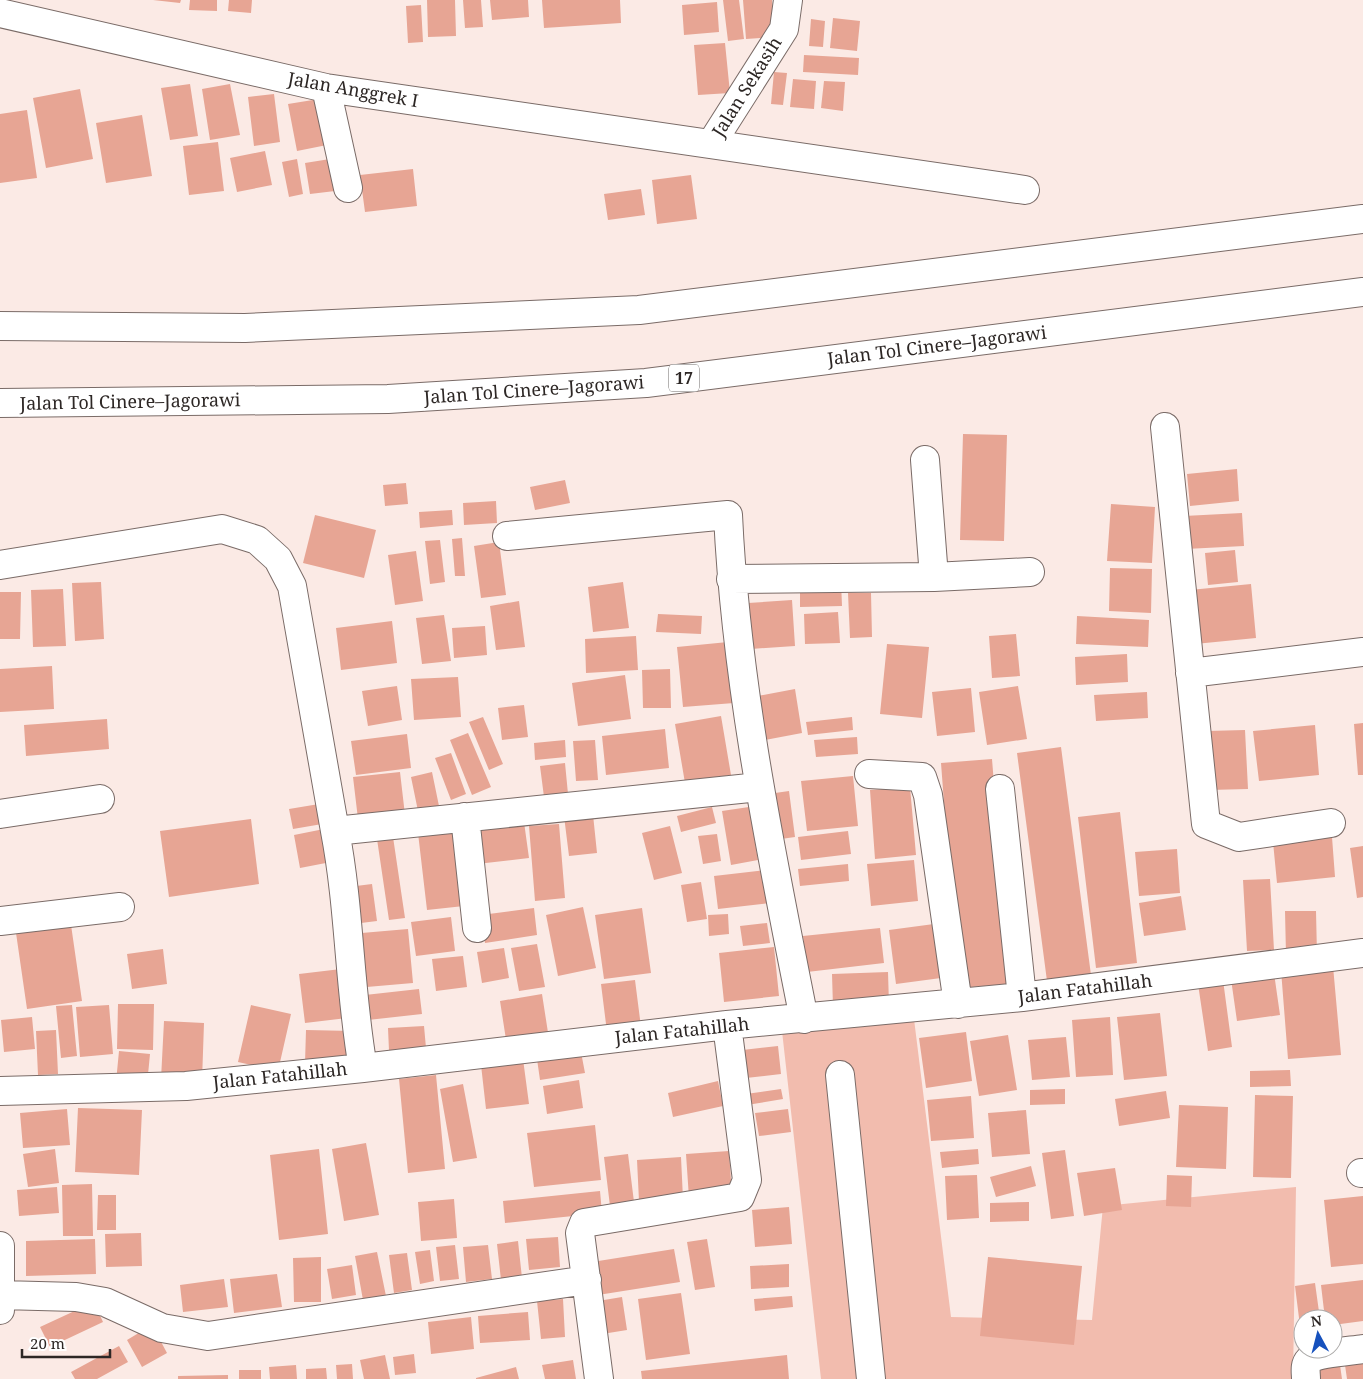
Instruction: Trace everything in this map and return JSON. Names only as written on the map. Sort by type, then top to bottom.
[{"type":"main road","name":"Jalan Sekasih","points":[[711,144],[784,28],[788,0]]},
{"type":"main road","name":"Jalan Anggrek I","points":[[0,13],[326,88],[1025,190]]},
{"type":"main road","points":[[326,88],[348,188]]},
{"type":"main road","points":[[0,326],[245,328],[640,310],[1363,218]]},
{"type":"main road","name":"Jalan Tol Cinere–Jagorawi","points":[[0,403],[388,399],[646,383],[1363,292]]},
{"type":"main road","points":[[1165,426],[1206,824],[1239,837],[1331,822]]},
{"type":"main road","points":[[925,460],[934,577]]},
{"type":"main road","points":[[507,536],[728,516],[731,579],[759,787],[804,1019]]},
{"type":"main road","points":[[0,565],[222,529],[256,540],[278,559],[292,586],[341,862],[355,1019],[363,1068]]},
{"type":"main road","points":[[731,579],[934,577],[1030,572]]},
{"type":"main road","points":[[1190,673],[1363,652]]},
{"type":"main road","points":[[869,774],[922,777],[928,795],[958,1004]]},
{"type":"main road","points":[[335,831],[759,787]]},
{"type":"main road","points":[[1000,789],[1022,997]]},
{"type":"main road","points":[[0,814],[100,799]]},
{"type":"main road","points":[[465,818],[477,928]]},
{"type":"main road","points":[[0,921],[120,906]]},
{"type":"main road","name":"Jalan Fatahillah","points":[[0,1091],[186,1086],[363,1068],[727,1025],[1022,997],[1363,953]]},
{"type":"main road","points":[[599,1379],[580,1232],[584,1223],[740,1197],[747,1180],[727,1025]]},
{"type":"main road","points":[[840,1075],[871,1379]]},
{"type":"main road","points":[[0,1246],[0,1303],[76,1297],[105,1302],[162,1328],[208,1336],[587,1280]]},
{"type":"main road","points":[[1306,1379],[1308,1361],[1316,1356],[1363,1349]]},
{"type":"shaded area","points":[[914,1019],[951,1317],[1092,1320],[1103,1206],[1296,1187],[1293,1379],[821,1379],[782,1031]]},
{"type":"building","points":[[153,0],[181,0],[180,3]]},
{"type":"building","points":[[190,0],[217,0],[217,11],[189,10]]},
{"type":"building","points":[[229,0],[252,0],[251,13],[228,11]]},
{"type":"building","points":[[427,0],[455,0],[456,36],[428,37]]},
{"type":"building","points":[[463,0],[481,0],[483,27],[465,28]]},
{"type":"building","points":[[490,0],[528,0],[529,17],[492,20]]},
{"type":"building","points":[[542,0],[620,0],[621,23],[544,28]]},
{"type":"building","points":[[723,0],[739,0],[744,39],[728,41]]},
{"type":"building","points":[[743,0],[772,0],[774,37],[746,39]]},
{"type":"building","points":[[717,2],[719,32],[684,35],[682,5]]},
{"type":"building","points":[[421,5],[423,42],[408,43],[406,6]]},
{"type":"building","points":[[833,18],[860,21],[857,51],[830,48]]},
{"type":"building","points":[[811,19],[825,21],[823,47],[809,46]]},
{"type":"building","points":[[725,43],[730,93],[698,95],[694,45]]},
{"type":"building","points":[[804,55],[859,58],[858,75],[803,72]]},
{"type":"building","points":[[774,72],[787,73],[783,105],[771,104]]},
{"type":"building","points":[[793,79],[816,81],[814,109],[790,107]]},
{"type":"building","points":[[824,81],[845,82],[843,111],[821,108]]},
{"type":"building","points":[[190,84],[198,136],[170,140],[161,88]]},
{"type":"building","points":[[230,84],[240,135],[210,140],[202,89]]},
{"type":"building","points":[[80,89],[93,159],[46,168],[33,98]]},
{"type":"building","points":[[274,94],[280,142],[254,146],[248,97]]},
{"type":"building","points":[[319,99],[327,145],[297,151],[288,104]]},
{"type":"building","points":[[27,110],[37,178],[0,183],[0,114]]},
{"type":"building","points":[[142,115],[152,176],[106,183],[96,123]]},
{"type":"building","points":[[218,142],[224,191],[189,195],[183,146]]},
{"type":"building","points":[[265,151],[272,185],[237,192],[230,158]]},
{"type":"building","points":[[297,159],[303,194],[289,197],[282,162]]},
{"type":"building","points":[[330,159],[335,191],[310,194],[305,163]]},
{"type":"building","points":[[413,169],[417,206],[365,212],[360,175]]},
{"type":"building","points":[[691,175],[697,219],[657,224],[652,180]]},
{"type":"building","points":[[641,189],[645,215],[608,220],[604,194]]},
{"type":"building","points":[[963,434],[1007,435],[1004,541],[960,540]]},
{"type":"building","points":[[1237,469],[1239,501],[1190,506],[1187,474]]},
{"type":"building","points":[[565,480],[570,503],[535,510],[530,487]]},
{"type":"building","points":[[406,483],[408,504],[385,506],[383,485]]},
{"type":"building","points":[[496,501],[497,523],[464,525],[463,503]]},
{"type":"building","points":[[1111,504],[1155,507],[1152,563],[1107,561]]},
{"type":"building","points":[[452,510],[453,525],[420,528],[419,512]]},
{"type":"building","points":[[1242,513],[1244,546],[1186,549],[1184,516]]},
{"type":"building","points":[[315,515],[376,530],[364,578],[303,563]]},
{"type":"building","points":[[462,538],[465,576],[455,576],[452,539]]},
{"type":"building","points":[[440,540],[445,582],[430,584],[425,541]]},
{"type":"building","points":[[499,542],[506,595],[481,598],[474,546]]},
{"type":"building","points":[[1235,550],[1238,582],[1208,585],[1205,553]]},
{"type":"building","points":[[416,551],[423,601],[395,605],[388,555]]},
{"type":"building","points":[[1110,568],[1152,569],[1151,613],[1109,611]]},
{"type":"building","points":[[800,581],[841,581],[842,606],[800,607]]},
{"type":"building","points":[[101,582],[104,639],[75,641],[72,583]]},
{"type":"building","points":[[623,582],[629,628],[593,632],[588,587]]},
{"type":"building","points":[[1251,584],[1256,638],[1195,644],[1190,590]]},
{"type":"building","points":[[63,589],[66,646],[33,647],[31,590]]},
{"type":"building","points":[[0,592],[21,592],[20,639],[0,639]]},
{"type":"building","points":[[848,593],[871,593],[872,637],[850,638]]},
{"type":"building","points":[[792,600],[795,646],[751,649],[748,603]]},
{"type":"building","points":[[519,601],[525,647],[496,650],[490,606]]},
{"type":"building","points":[[838,612],[840,643],[805,644],[804,614]]},
{"type":"building","points":[[658,614],[702,616],[701,634],[656,632]]},
{"type":"building","points":[[444,615],[451,661],[422,664],[416,618]]},
{"type":"building","points":[[1077,616],[1149,620],[1148,647],[1076,644]]},
{"type":"building","points":[[392,621],[397,663],[341,670],[336,628]]},
{"type":"building","points":[[485,626],[487,655],[454,658],[452,628]]},
{"type":"building","points":[[1016,634],[1020,676],[992,678],[989,636]]},
{"type":"building","points":[[636,636],[638,670],[586,673],[585,639]]},
{"type":"building","points":[[728,642],[734,703],[683,707],[677,647]]},
{"type":"building","points":[[887,644],[929,647],[922,718],[880,714]]},
{"type":"building","points":[[1127,654],[1128,682],[1076,685],[1075,657]]},
{"type":"building","points":[[52,666],[54,709],[0,712],[0,669]]},
{"type":"building","points":[[670,669],[671,708],[643,708],[642,670]]},
{"type":"building","points":[[625,675],[631,719],[578,726],[572,683]]},
{"type":"building","points":[[458,677],[461,717],[414,720],[411,679]]},
{"type":"building","points":[[397,686],[402,720],[368,726],[362,691]]},
{"type":"building","points":[[1018,686],[1027,739],[987,745],[979,692]]},
{"type":"building","points":[[971,688],[975,732],[937,736],[932,692]]},
{"type":"building","points":[[795,689],[802,733],[765,740],[758,696]]},
{"type":"building","points":[[1147,692],[1148,718],[1096,721],[1094,695]]},
{"type":"building","points":[[524,705],[528,737],[502,740],[498,708]]},
{"type":"building","points":[[721,716],[731,775],[685,783],[675,724]]},
{"type":"building","points":[[483,717],[503,764],[489,770],[469,722]]},
{"type":"building","points":[[852,717],[853,730],[808,735],[806,722]]},
{"type":"building","points":[[107,719],[109,749],[26,756],[24,725]]},
{"type":"building","points":[[1363,723],[1363,775],[1358,775],[1354,724]]},
{"type":"building","points":[[1315,725],[1319,775],[1259,781],[1253,731]]},
{"type":"building","points":[[665,729],[669,768],[606,775],[602,736]]},
{"type":"building","points":[[1245,730],[1248,789],[1209,790],[1207,731]]},
{"type":"building","points":[[468,733],[491,787],[472,795],[450,740]]},
{"type":"building","points":[[407,734],[411,768],[356,775],[351,741]]},
{"type":"building","points":[[857,737],[858,754],[816,757],[814,740]]},
{"type":"building","points":[[565,740],[566,757],[535,760],[534,743]]},
{"type":"building","points":[[595,740],[598,780],[576,781],[573,741]]},
{"type":"building","points":[[1061,747],[1091,975],[1047,981],[1017,753]]},
{"type":"building","points":[[451,753],[466,794],[451,800],[435,758]]},
{"type":"building","points":[[992,759],[1010,984],[958,988],[941,763]]},
{"type":"building","points":[[565,763],[568,794],[544,797],[540,766]]},
{"type":"building","points":[[400,772],[405,815],[358,819],[353,777]]},
{"type":"building","points":[[432,772],[439,806],[418,811],[411,777]]},
{"type":"building","points":[[853,776],[858,826],[807,831],[801,781]]},
{"type":"building","points":[[910,787],[916,855],[875,859],[870,790]]},
{"type":"building","points":[[789,791],[795,837],[774,840],[768,794]]},
{"type":"building","points":[[325,803],[328,823],[293,829],[289,809]]},
{"type":"building","points":[[592,805],[597,853],[569,856],[563,808]]},
{"type":"building","points":[[712,807],[716,823],[681,832],[677,816]]},
{"type":"building","points":[[749,807],[758,860],[731,865],[722,811]]},
{"type":"building","points":[[1120,812],[1137,963],[1096,968],[1078,817]]},
{"type":"building","points":[[251,819],[259,884],[169,897],[160,831]]},
{"type":"building","points":[[524,822],[529,858],[477,864],[473,828]]},
{"type":"building","points":[[559,824],[565,898],[535,901],[529,826]]},
{"type":"building","points":[[670,826],[682,873],[654,880],[642,833]]},
{"type":"building","points":[[324,829],[331,862],[300,868],[294,835]]},
{"type":"building","points":[[455,829],[464,906],[427,910],[418,833]]},
{"type":"building","points":[[848,831],[851,854],[801,860],[798,837]]},
{"type":"building","points":[[717,834],[721,861],[703,864],[698,836]]},
{"type":"building","points":[[393,837],[405,918],[389,920],[377,839]]},
{"type":"building","points":[[1332,837],[1335,877],[1277,883],[1273,842]]},
{"type":"building","points":[[1363,846],[1363,897],[1357,898],[1350,848]]},
{"type":"building","points":[[1177,849],[1180,893],[1139,896],[1135,852]]},
{"type":"building","points":[[914,860],[918,901],[871,906],[867,864]]},
{"type":"building","points":[[848,864],[849,881],[800,886],[798,869]]},
{"type":"building","points":[[766,870],[770,903],[718,909],[714,876]]},
{"type":"building","points":[[1270,879],[1274,950],[1247,951],[1243,880]]},
{"type":"building","points":[[701,882],[707,919],[687,922],[681,885]]},
{"type":"building","points":[[372,884],[377,921],[353,924],[348,887]]},
{"type":"building","points":[[1181,896],[1186,930],[1144,936],[1139,903]]},
{"type":"building","points":[[583,907],[596,968],[558,976],[546,915]]},
{"type":"building","points":[[534,908],[537,935],[485,943],[481,915]]},
{"type":"building","points":[[642,908],[651,973],[604,979],[595,915]]},
{"type":"building","points":[[1285,911],[1316,911],[1317,955],[1286,955]]},
{"type":"building","points":[[728,914],[729,934],[709,936],[708,915]]},
{"type":"building","points":[[451,917],[455,951],[416,956],[411,922]]},
{"type":"building","points":[[70,918],[82,1001],[27,1009],[15,926]]},
{"type":"building","points":[[767,923],[770,943],[743,946],[740,926]]},
{"type":"building","points":[[934,924],[941,978],[896,984],[889,930]]},
{"type":"building","points":[[880,928],[884,963],[807,972],[803,936]]},
{"type":"building","points":[[408,929],[413,983],[355,988],[350,934]]},
{"type":"building","points":[[537,944],[545,987],[519,991],[511,948]]},
{"type":"building","points":[[774,947],[779,996],[724,1002],[719,953]]},
{"type":"building","points":[[504,948],[509,978],[482,983],[477,952]]},
{"type":"building","points":[[163,949],[167,984],[132,989],[127,954]]},
{"type":"building","points":[[463,956],[467,987],[436,991],[432,959]]},
{"type":"building","points":[[1333,966],[1341,1055],[1288,1059],[1281,970]]},
{"type":"building","points":[[341,969],[347,1018],[305,1023],[299,974]]},
{"type":"building","points":[[888,972],[889,1005],[833,1007],[832,974]]},
{"type":"building","points":[[1274,973],[1280,1015],[1237,1021],[1231,979]]},
{"type":"building","points":[[635,980],[641,1027],[607,1032],[601,984]]},
{"type":"building","points":[[1223,980],[1232,1047],[1208,1051],[1198,984]]},
{"type":"building","points":[[419,989],[422,1014],[359,1021],[356,996]]},
{"type":"building","points":[[542,994],[549,1039],[507,1046],[500,1001]]},
{"type":"building","points":[[118,1004],[154,1004],[153,1050],[117,1049]]},
{"type":"building","points":[[72,1005],[77,1056],[61,1058],[56,1006]]},
{"type":"building","points":[[109,1005],[113,1054],[80,1057],[76,1007]]},
{"type":"building","points":[[251,1005],[291,1014],[278,1071],[238,1062]]},
{"type":"building","points":[[1160,1013],[1167,1076],[1124,1080],[1117,1017]]},
{"type":"building","points":[[32,1017],[35,1049],[4,1052],[1,1020]]},
{"type":"building","points":[[1110,1017],[1113,1075],[1076,1077],[1072,1020]]},
{"type":"building","points":[[164,1021],[204,1023],[202,1081],[161,1079]]},
{"type":"building","points":[[424,1026],[426,1048],[389,1051],[388,1028]]},
{"type":"building","points":[[56,1030],[58,1074],[38,1075],[36,1031]]},
{"type":"building","points":[[306,1030],[353,1031],[352,1064],[305,1063]]},
{"type":"building","points":[[966,1032],[972,1081],[926,1088],[919,1038]]},
{"type":"building","points":[[1008,1035],[1017,1090],[979,1096],[970,1041]]},
{"type":"building","points":[[1066,1037],[1070,1077],[1032,1080],[1028,1040]]},
{"type":"building","points":[[778,1046],[781,1074],[737,1079],[734,1051]]},
{"type":"building","points":[[119,1051],[150,1054],[147,1085],[116,1082]]},
{"type":"building","points":[[581,1052],[585,1073],[540,1080],[537,1059]]},
{"type":"building","points":[[523,1059],[529,1104],[486,1109],[481,1065]]},
{"type":"building","points":[[1290,1070],[1291,1086],[1250,1087],[1250,1071]]},
{"type":"building","points":[[436,1075],[445,1169],[408,1173],[399,1079]]},
{"type":"building","points":[[579,1080],[583,1108],[547,1114],[543,1086]]},
{"type":"building","points":[[718,1081],[723,1106],[673,1117],[668,1093]]},
{"type":"building","points":[[463,1084],[477,1158],[453,1162],[440,1089]]},
{"type":"building","points":[[781,1089],[783,1099],[747,1105],[746,1094]]},
{"type":"building","points":[[1065,1089],[1065,1104],[1030,1105],[1030,1090]]},
{"type":"building","points":[[1166,1091],[1170,1118],[1119,1126],[1115,1099]]},
{"type":"building","points":[[1255,1095],[1293,1096],[1291,1178],[1253,1177]]},
{"type":"building","points":[[971,1096],[974,1138],[931,1141],[927,1100]]},
{"type":"building","points":[[1179,1105],[1228,1107],[1226,1169],[1176,1167]]},
{"type":"building","points":[[78,1108],[142,1110],[139,1175],[75,1172]]},
{"type":"building","points":[[67,1109],[70,1145],[23,1148],[20,1113]]},
{"type":"building","points":[[788,1109],[791,1132],[759,1136],[755,1113]]},
{"type":"building","points":[[1026,1110],[1030,1154],[992,1157],[988,1113]]},
{"type":"building","points":[[595,1125],[601,1180],[534,1187],[527,1133]]},
{"type":"building","points":[[366,1143],[379,1215],[344,1221],[332,1149]]},
{"type":"building","points":[[55,1149],[59,1183],[28,1187],[23,1154]]},
{"type":"building","points":[[319,1149],[328,1234],[279,1240],[270,1155]]},
{"type":"building","points":[[978,1149],[979,1164],[942,1168],[940,1152]]},
{"type":"building","points":[[1065,1150],[1074,1216],[1051,1219],[1042,1153]]},
{"type":"building","points":[[729,1151],[732,1195],[689,1198],[686,1154]]},
{"type":"building","points":[[628,1154],[634,1202],[610,1206],[604,1157]]},
{"type":"building","points":[[681,1157],[683,1199],[639,1201],[637,1160]]},
{"type":"building","points":[[1031,1166],[1036,1186],[996,1197],[990,1177]]},
{"type":"building","points":[[1115,1168],[1122,1210],[1084,1216],[1077,1173]]},
{"type":"building","points":[[977,1175],[979,1218],[947,1220],[945,1176]]},
{"type":"building","points":[[1167,1175],[1192,1176],[1191,1207],[1166,1206]]},
{"type":"building","points":[[92,1184],[93,1236],[63,1236],[62,1185]]},
{"type":"building","points":[[57,1187],[59,1213],[19,1216],[17,1190]]},
{"type":"building","points":[[600,1191],[602,1213],[505,1223],[503,1201]]},
{"type":"building","points":[[98,1195],[116,1195],[116,1230],[97,1230]]},
{"type":"building","points":[[1363,1196],[1363,1264],[1331,1267],[1324,1200]]},
{"type":"building","points":[[454,1199],[457,1238],[421,1241],[418,1202]]},
{"type":"building","points":[[1029,1202],[1029,1221],[990,1222],[990,1203]]},
{"type":"building","points":[[789,1207],[792,1244],[755,1247],[752,1210]]},
{"type":"building","points":[[141,1233],[142,1266],[106,1267],[105,1234]]},
{"type":"building","points":[[558,1237],[560,1267],[529,1270],[526,1239]]},
{"type":"building","points":[[95,1239],[96,1274],[26,1276],[26,1241]]},
{"type":"building","points":[[707,1239],[715,1287],[695,1290],[687,1242]]},
{"type":"building","points":[[518,1241],[522,1278],[501,1280],[497,1244]]},
{"type":"building","points":[[455,1245],[459,1279],[440,1281],[436,1247]]},
{"type":"building","points":[[488,1245],[492,1279],[466,1282],[463,1247]]},
{"type":"building","points":[[674,1249],[680,1282],[598,1295],[592,1262]]},
{"type":"building","points":[[430,1250],[434,1281],[420,1284],[415,1252]]},
{"type":"building","points":[[377,1252],[386,1296],[363,1300],[355,1256]]},
{"type":"building","points":[[407,1253],[412,1290],[394,1293],[389,1255]]},
{"type":"building","points":[[321,1257],[321,1302],[294,1302],[293,1258]]},
{"type":"building","points":[[988,1257],[1082,1266],[1074,1345],[980,1336]]},
{"type":"building","points":[[789,1264],[789,1287],[751,1289],[750,1266]]},
{"type":"building","points":[[352,1265],[356,1295],[332,1299],[327,1269]]},
{"type":"building","points":[[277,1274],[282,1307],[234,1313],[230,1279]]},
{"type":"building","points":[[224,1279],[228,1307],[183,1312],[180,1285]]},
{"type":"building","points":[[1363,1280],[1363,1321],[1343,1324],[1343,1309],[1324,1309],[1321,1285]]},
{"type":"building","points":[[1315,1283],[1319,1309],[1298,1309],[1295,1286]]},
{"type":"building","points":[[681,1293],[690,1354],[646,1360],[638,1299]]},
{"type":"building","points":[[792,1296],[793,1307],[755,1311],[754,1299]]},
{"type":"building","points":[[622,1297],[627,1330],[596,1335],[592,1302]]},
{"type":"building","points":[[563,1299],[565,1337],[541,1339],[537,1301]]},
{"type":"building","points":[[94,1302],[103,1322],[50,1347],[40,1327]]},
{"type":"building","points":[[528,1312],[530,1340],[480,1343],[478,1316]]},
{"type":"building","points":[[471,1317],[474,1349],[431,1354],[428,1322]]},
{"type":"building","points":[[152,1325],[167,1353],[142,1367],[127,1340]]},
{"type":"building","points":[[119,1346],[128,1362],[97,1379],[75,1379],[71,1372]]},
{"type":"building","points":[[414,1354],[416,1373],[395,1375],[393,1357]]},
{"type":"building","points":[[385,1355],[390,1379],[364,1379],[360,1360]]},
{"type":"building","points":[[787,1355],[789,1379],[642,1379],[641,1371]]},
{"type":"building","points":[[573,1360],[576,1379],[545,1379],[542,1365]]},
{"type":"building","points":[[1363,1362],[1363,1379],[1347,1379],[1345,1365]]},
{"type":"building","points":[[352,1364],[353,1379],[337,1379],[336,1365]]},
{"type":"building","points":[[296,1365],[297,1379],[270,1379],[269,1367]]},
{"type":"building","points":[[1340,1365],[1342,1379],[1316,1379],[1315,1369]]},
{"type":"building","points":[[516,1367],[519,1379],[476,1379],[476,1378]]},
{"type":"building","points":[[326,1368],[327,1379],[306,1379],[306,1369]]},
{"type":"building","points":[[239,1370],[261,1370],[261,1379],[239,1379]]},
{"type":"building","points":[[228,1375],[228,1379],[178,1379],[178,1376]]}]
